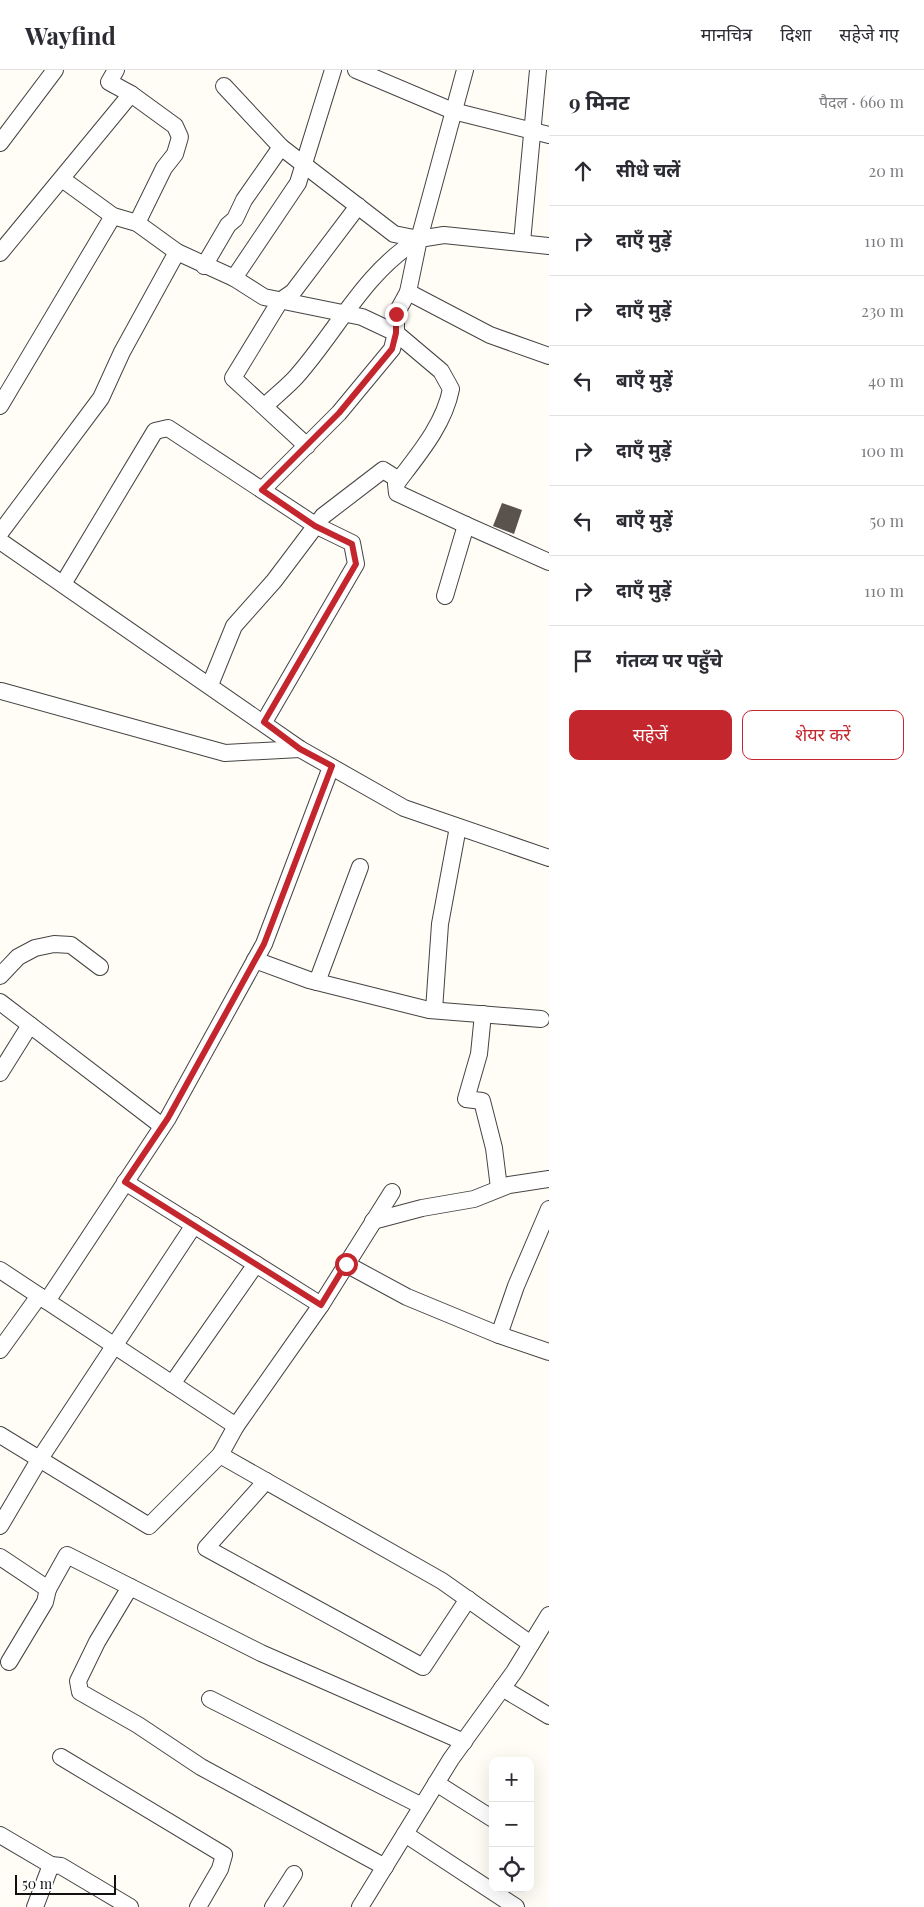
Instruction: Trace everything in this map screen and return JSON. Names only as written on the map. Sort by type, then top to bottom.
[{"type":"street","points":[[0,143],[55,70]]},
{"type":"street","points":[[116,70],[109,82],[131,94],[174,126],[180,137],[174,154],[164,168],[137,223]]},
{"type":"street","points":[[234,278],[298,183],[333,70]]},
{"type":"street","points":[[356,70],[373,73],[453,111],[542,133]]},
{"type":"street","points":[[262,490],[339,413],[392,349],[396,333],[396,314],[408,292],[419,239],[453,111],[466,70]]},
{"type":"street","points":[[522,242],[542,133],[538,70]]},
{"type":"street","points":[[224,86],[281,147],[394,234],[419,239],[444,235],[549,246]]},
{"type":"street","points":[[0,253],[131,94]]},
{"type":"street","points":[[204,266],[228,225],[236,219],[244,200],[281,147]]},
{"type":"street","points":[[62,179],[113,216],[137,223],[177,252],[204,266],[234,278],[264,297],[362,317],[396,333],[441,370],[451,389],[447,408],[421,451],[396,484],[397,493],[549,562]]},
{"type":"street","points":[[307,446],[233,378],[280,301],[292,292],[358,206]]},
{"type":"street","points":[[0,406],[113,216]]},
{"type":"street","points":[[265,406],[296,377],[343,314],[397,252],[419,239]]},
{"type":"street","points":[[0,532],[101,398],[122,352],[177,252]]},
{"type":"street","points":[[408,292],[490,335],[549,356]]},
{"type":"street","points":[[63,584],[155,431],[168,428],[315,526],[352,544],[356,564],[264,722]]},
{"type":"street","points":[[210,685],[234,626],[274,581],[322,516],[383,470],[399,480]]},
{"type":"street","points":[[445,596],[466,525]]},
{"type":"street","points":[[0,541],[264,722],[300,749],[404,808],[549,858]]},
{"type":"street","points":[[0,690],[225,754],[300,749]]},
{"type":"street","points":[[0,1350],[43,1298],[162,1126],[264,944],[332,766]]},
{"type":"street","points":[[434,1010],[440,924],[458,827]]},
{"type":"street","points":[[317,982],[360,867]]},
{"type":"street","points":[[0,976],[18,957],[36,948],[54,944],[71,945],[100,967]]},
{"type":"street","points":[[256,960],[317,982],[434,1010],[541,1019]]},
{"type":"street","points":[[0,1002],[162,1126]]},
{"type":"street","points":[[483,1014],[479,1054],[466,1100],[482,1100],[494,1148],[499,1188]]},
{"type":"street","points":[[0,1073],[30,1025]]},
{"type":"street","points":[[373,1222],[422,1208],[474,1199],[499,1188],[549,1179]]},
{"type":"street","points":[[125,1182],[321,1305]]},
{"type":"street","points":[[0,1435],[149,1526],[220,1455],[236,1426],[321,1305],[392,1192]]},
{"type":"street","points":[[499,1335],[516,1286],[549,1209]]},
{"type":"street","points":[[0,1526],[39,1460],[116,1346],[194,1225]]},
{"type":"street","points":[[172,1384],[256,1264]]},
{"type":"street","points":[[346,1264],[407,1297],[499,1335],[549,1352]]},
{"type":"street","points":[[0,1270],[236,1426]]},
{"type":"street","points":[[220,1455],[442,1581],[531,1644]]},
{"type":"street","points":[[266,1481],[206,1548],[423,1667],[468,1599]]},
{"type":"street","points":[[9,1662],[45,1602],[48,1589],[67,1555],[261,1653],[464,1742]]},
{"type":"street","points":[[0,1557],[48,1589]]},
{"type":"street","points":[[130,1587],[96,1642],[78,1680],[80,1692],[138,1724],[201,1767],[385,1867]]},
{"type":"street","points":[[360,1907],[436,1783],[502,1688],[549,1615]]},
{"type":"street","points":[[502,1688],[549,1716]]},
{"type":"street","points":[[210,1699],[422,1806]]},
{"type":"street","points":[[61,1757],[224,1855],[220,1869],[198,1907]]},
{"type":"street","points":[[436,1783],[489,1816]]},
{"type":"street","points":[[405,1834],[516,1907]]},
{"type":"street","points":[[0,1835],[51,1865],[61,1866],[130,1907]]},
{"type":"street","points":[[34,1907],[51,1865]]},
{"type":"street","points":[[273,1907],[294,1874]]},
{"type":"building","points":[[502,503],[522,510],[514,534],[493,526]]},
{"type":"route","points":[[346,1264],[321,1305],[125,1182],[168,1118],[264,944],[332,766],[300,749],[264,722],[356,564],[352,544],[315,526],[262,490],[339,413],[392,349],[396,333],[396,314]]}]
